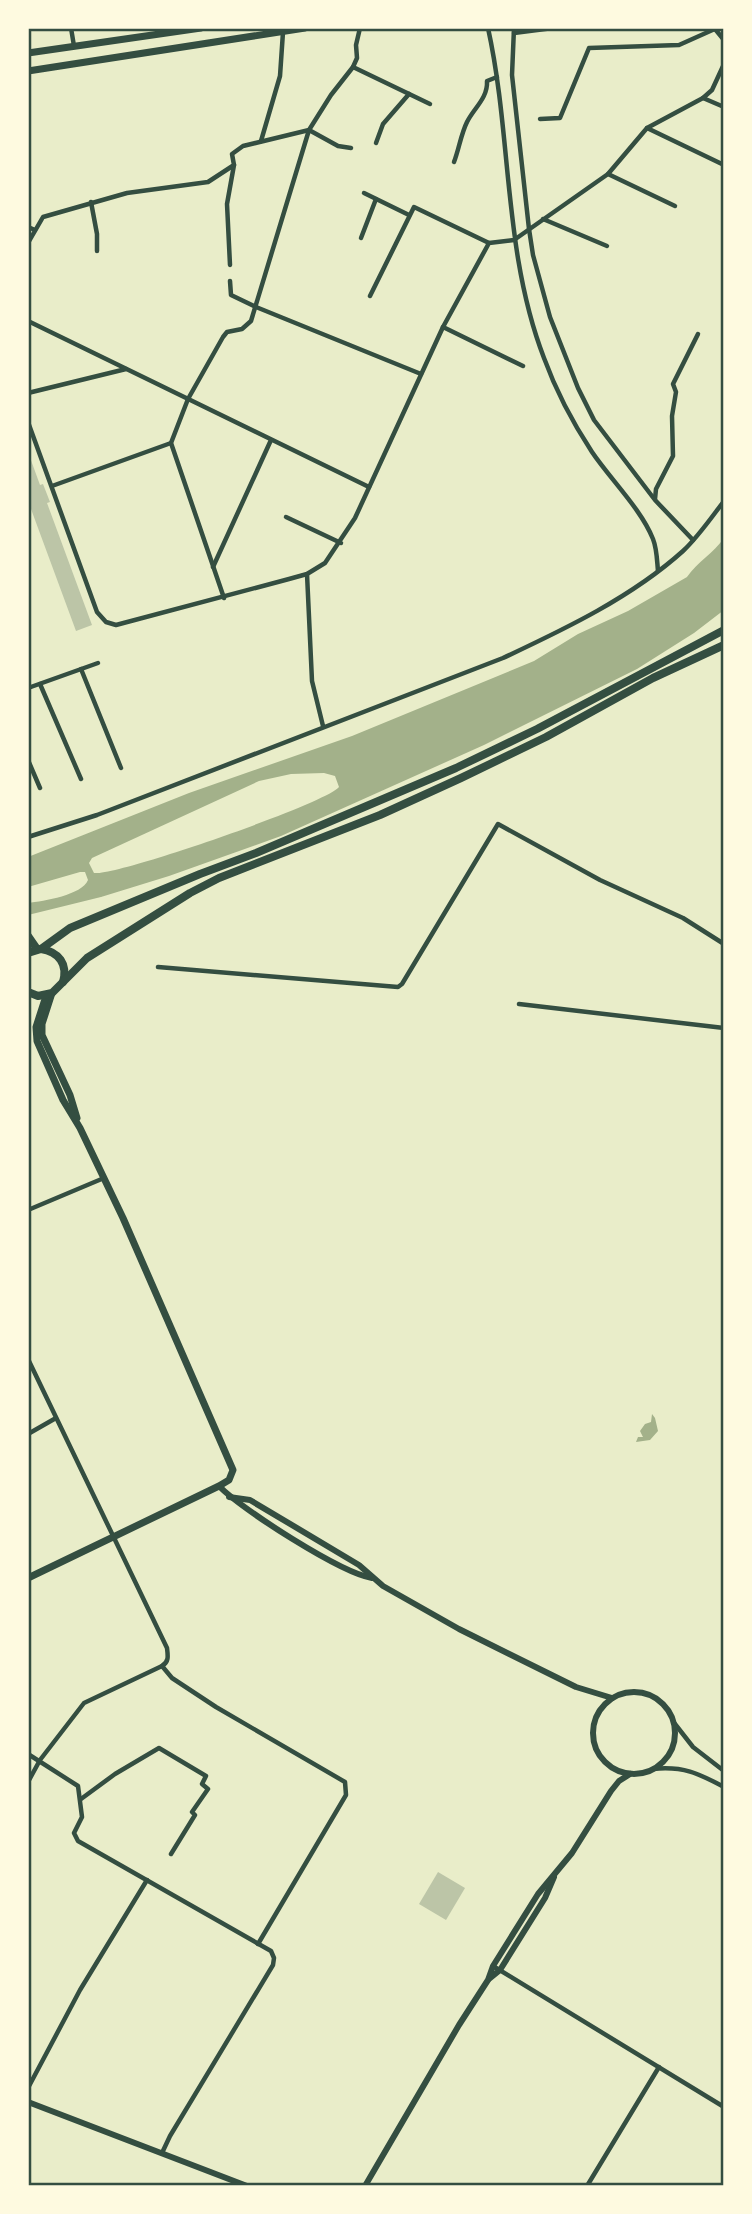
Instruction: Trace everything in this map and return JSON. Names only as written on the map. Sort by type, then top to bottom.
[{"type":"highway","points":[[28,953],[39,949],[70,928],[456,768],[537,729],[724,630]]},
{"type":"highway","points":[[28,992],[38,996],[49,994],[87,958],[190,892],[380,815],[461,778],[546,737],[653,678],[724,645]]},
{"type":"highway","points":[[28,936],[39,949],[49,950],[61,960],[65,975],[62,983]]},
{"type":"main road","points":[[28,52],[201,28]]},
{"type":"main road","points":[[28,71],[304,28]]},
{"type":"main road","points":[[28,1578],[219,1486],[232,1476],[233,1470],[105,1178],[63,1100],[36,1037],[36,1027],[49,994]]},
{"type":"street","points":[[71,28],[74,46]]},
{"type":"street","points":[[224,598],[171,443],[188,399],[227,331],[248,326],[309,130],[357,58],[356,45],[360,28]]},
{"type":"street","points":[[488,28],[514,240],[524,292],[548,367],[573,421],[646,526],[654,542],[658,571]]},
{"type":"street","points":[[553,28],[514,31],[512,75],[529,229],[543,295],[578,388],[594,420],[655,500],[693,540]]},
{"type":"street","points":[[541,119],[560,118],[589,48],[679,45],[715,28],[724,40]]},
{"type":"street","points":[[261,141],[280,76],[283,31]]},
{"type":"street","points":[[370,296],[414,207],[489,243],[514,240],[608,174],[647,128],[703,98],[712,90],[724,64]]},
{"type":"street","points":[[353,66],[430,104]]},
{"type":"street","points":[[454,162],[466,124],[486,93],[487,81],[496,77]]},
{"type":"street","points":[[376,143],[383,124],[409,94]]},
{"type":"street","points":[[703,98],[724,107]]},
{"type":"street","points":[[647,128],[724,165]]},
{"type":"street","points":[[230,265],[227,204],[234,165],[232,154],[236,149],[309,130],[338,146],[351,149]]},
{"type":"street","points":[[28,243],[43,217],[127,193],[208,182],[234,165]]},
{"type":"street","points":[[608,174],[675,206]]},
{"type":"street","points":[[364,193],[409,215]]},
{"type":"street","points":[[361,238],[376,199]]},
{"type":"street","points":[[91,202],[97,251]]},
{"type":"street","points":[[543,219],[607,246]]},
{"type":"street","points":[[28,227],[34,230]]},
{"type":"street","points":[[28,422],[97,612],[106,622],[116,625],[307,574],[325,563],[341,543],[355,518],[443,327],[489,243]]},
{"type":"street","points":[[230,281],[231,295],[421,374]]},
{"type":"street","points":[[28,321],[369,487]]},
{"type":"street","points":[[443,327],[523,366]]},
{"type":"street","points":[[655,500],[656,489],[673,456],[671,416],[677,391],[673,384],[698,334]]},
{"type":"street","points":[[28,393],[127,369]]},
{"type":"street","points":[[212,568],[271,440]]},
{"type":"street","points":[[52,486],[171,443]]},
{"type":"street","points":[[28,837],[97,815],[503,658],[617,599],[658,571],[693,540],[724,501]]},
{"type":"street","points":[[286,517],[341,543]]},
{"type":"street","points":[[307,574],[312,681],[323,726]]},
{"type":"street","points":[[28,688],[99,663]]},
{"type":"street","points":[[81,669],[121,768]]},
{"type":"street","points":[[40,684],[81,779]]},
{"type":"street","points":[[28,760],[40,788]]},
{"type":"street","points":[[158,967],[398,987],[498,824],[600,880],[683,918],[724,944]]},
{"type":"street","points":[[519,1004],[724,1028]]},
{"type":"street","points":[[28,1210],[105,1178]]},
{"type":"street","points":[[28,1359],[167,1648],[168,1657],[166,1664],[84,1703],[40,1760],[28,1782]]},
{"type":"street","points":[[28,1434],[56,1418]]},
{"type":"street","points":[[219,1486],[229,1497],[352,1573],[372,1578],[488,1645],[576,1687],[612,1698]]},
{"type":"street","points":[[162,1666],[172,1678],[216,1707],[345,1782],[346,1795],[258,1944]]},
{"type":"street","points":[[629,1774],[611,1767],[597,1752],[593,1732],[595,1719],[602,1707],[612,1698],[635,1692],[653,1696],[668,1709],[674,1724],[692,1747],[724,1771]]},
{"type":"street","points":[[653,1769],[667,1758],[674,1742],[674,1724]]},
{"type":"street","points":[[81,1799],[108,1778],[159,1748],[206,1776],[202,1784],[208,1789],[192,1812],[195,1815],[171,1854]]},
{"type":"street","points":[[28,1754],[78,1786],[82,1816],[74,1833],[75,1839],[271,1951],[274,1958],[273,1965],[162,2153]]},
{"type":"street","points":[[365,2186],[538,1894],[572,1853],[619,1781],[629,1774],[673,1767],[697,1773],[724,1787]]},
{"type":"street","points":[[488,1980],[500,1970],[545,1898],[556,1870]]},
{"type":"street","points":[[28,2088],[80,1990],[146,1880]]},
{"type":"street","points":[[493,1966],[724,2107]]},
{"type":"street","points":[[587,2186],[659,2067]]},
{"type":"street","points":[[28,2102],[247,2186]]},
{"type":"shaded area","points":[[724,538],[724,610],[694,633],[637,669],[484,745],[281,836],[169,876],[101,897],[28,915],[28,903],[71,893],[88,880],[85,872],[80,872],[28,887],[28,857],[189,793],[352,736],[534,661],[578,634],[628,611],[687,577]],"holes":[[[324,773],[335,776],[339,787],[326,795],[221,837],[111,871],[94,873],[89,863],[92,858],[259,781],[291,774]]]},
{"type":"shaded area","points":[[652,1414],[658,1431],[650,1440],[636,1442],[638,1437],[643,1437],[640,1431],[645,1424],[651,1422]]},
{"type":"building","points":[[28,452],[40,485],[43,484],[50,502],[47,503],[92,625],[76,631],[31,509],[28,510]]},
{"type":"building","points":[[438,1872],[465,1888],[446,1920],[419,1904]]}]
